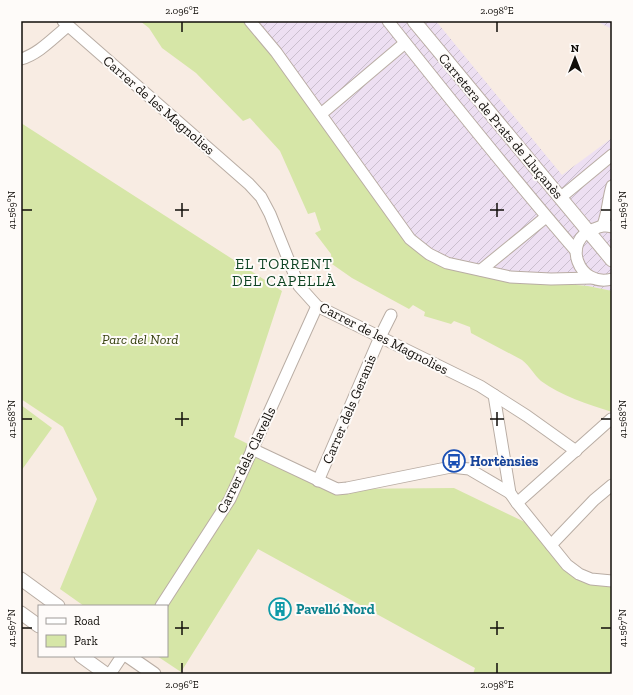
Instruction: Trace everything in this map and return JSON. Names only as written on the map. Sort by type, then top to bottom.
[{"type":"street","points":[[250,21],[276,52],[410,239],[429,254],[447,263],[510,277],[592,278],[602,281],[612,280]]},
{"type":"street","name":"Carretera de Prats de Lluçanès","points":[[388,21],[546,217],[576,251],[576,258],[579,266],[582,271],[592,278]]},
{"type":"street","name":"Carretera de Prats de Lluçanès","points":[[414,21],[612,260]]},
{"type":"street","points":[[21,59],[26,58],[39,49],[66,23]]},
{"type":"street","name":"Carrer de les Magnolies","points":[[66,23],[249,184],[261,197],[270,214],[299,286],[317,306],[480,386],[576,450]]},
{"type":"street","points":[[321,114],[405,43]]},
{"type":"street","points":[[560,198],[612,155]]},
{"type":"street","points":[[611,189],[612,203]]},
{"type":"street","points":[[576,251],[580,240],[587,231],[608,226],[607,204],[611,189]]},
{"type":"street","name":"Carretera de Prats de Lluçanès","points":[[481,270],[546,217]]},
{"type":"street","name":"Carrer dels Clavells","points":[[163,605],[230,499],[317,306]]},
{"type":"street","name":"Carrer dels Geranis","points":[[318,481],[380,337],[391,315]]},
{"type":"street","points":[[494,395],[510,493],[517,504],[567,565],[579,574],[591,579],[612,581]]},
{"type":"street","points":[[517,504],[611,419]]},
{"type":"street","points":[[252,450],[337,489],[451,467],[469,469],[510,493]]},
{"type":"street","points":[[551,545],[594,500],[612,485]]},
{"type":"street","points":[[21,579],[57,605]]},
{"type":"street","points":[[21,613],[38,625]]},
{"type":"street","points":[[82,657],[106,674]]},
{"type":"street","points":[[110,674],[121,657]]},
{"type":"street","points":[[129,657],[154,674]]},
{"type":"shaded area","points":[[250,21],[436,21],[562,175],[612,138],[612,291],[447,263],[410,239]]},
{"type":"shaded area","points":[[596,21],[612,21],[612,29]]},
{"type":"green space","points":[[140,21],[250,21],[410,239],[429,254],[565,284],[588,286],[612,291],[612,412],[557,391],[541,381],[522,360],[471,333],[470,327],[454,321],[451,324],[424,316],[425,312],[413,305],[409,309],[352,278],[332,264],[331,254],[315,233],[321,230],[315,212],[308,214],[280,151],[250,118],[243,121],[196,73],[162,48],[149,28]]},
{"type":"green space","name":"Parc del Nord","points":[[21,123],[282,291],[234,437],[337,489],[454,488],[537,528],[584,576],[612,578],[612,674],[473,674],[475,668],[258,549],[181,672],[158,657],[168,657],[168,605],[83,605],[60,589],[97,499],[63,427],[21,399]]},
{"type":"green space","points":[[21,405],[52,428],[21,471]]},
{"type":"place","name":"Hortènsies","points":[[454,461]]},
{"type":"place","name":"Pavelló Nord","points":[[280,609]]},
{"type":"district","name":"EL TORRENT DEL CAPELLÀ","points":[[284,272]]}]
